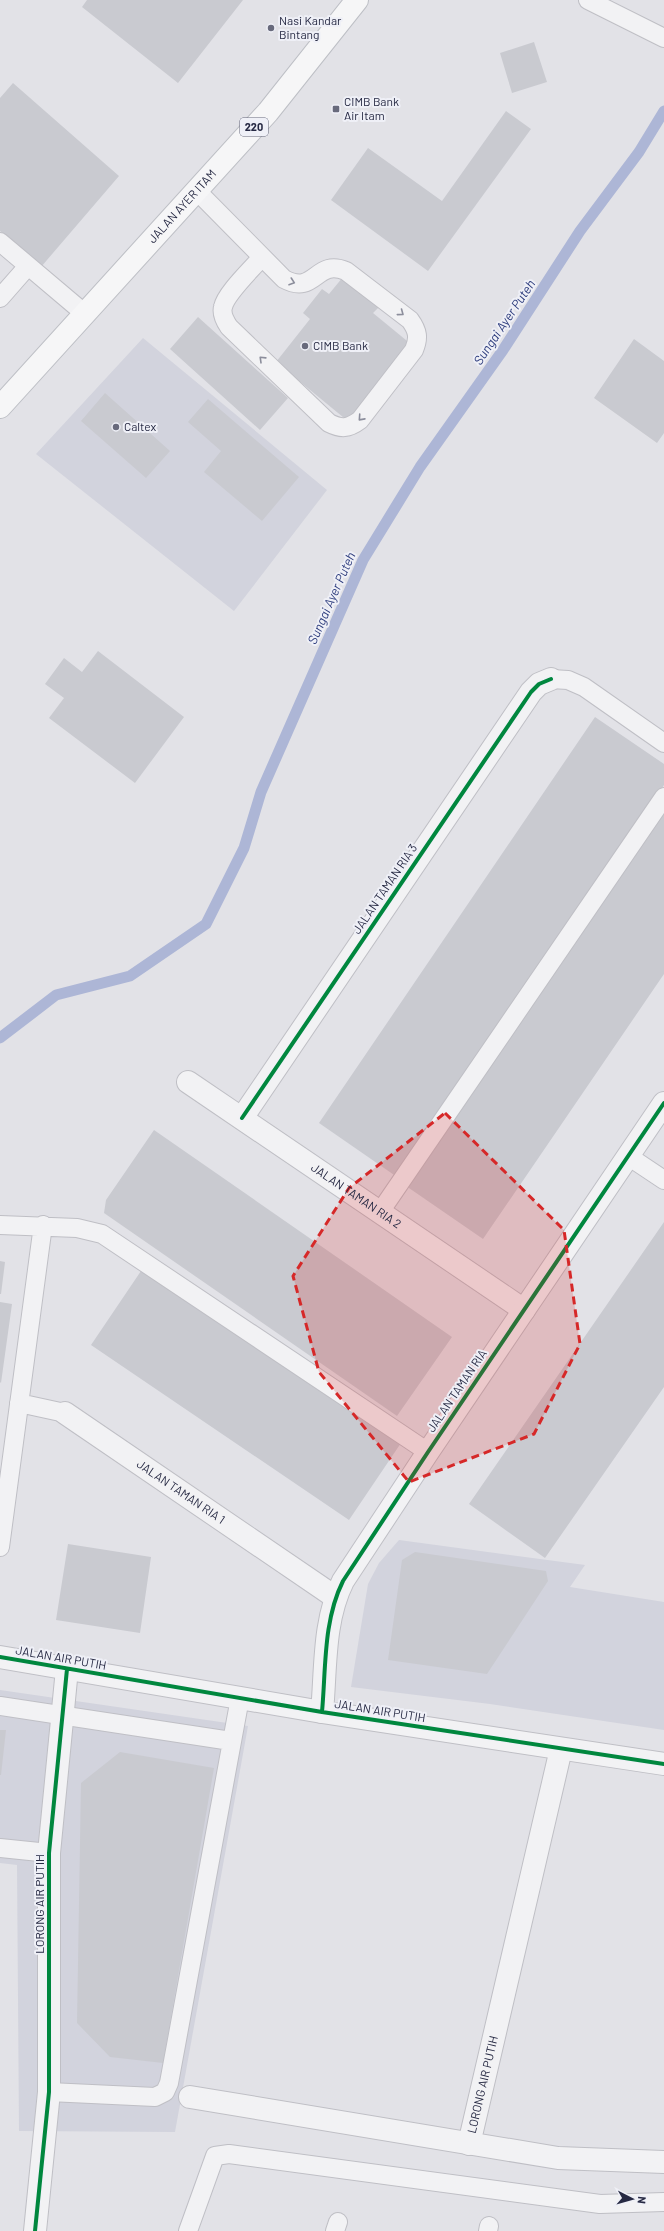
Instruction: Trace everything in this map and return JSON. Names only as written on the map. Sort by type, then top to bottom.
[{"type":"main road","name":"JALAN AYER ITAM","points":[[2,401],[198,192],[268,112],[357,0]]},
{"type":"street","name":"JALAN TAMAN RIA 3","points":[[242,1118],[531,692],[539,684],[551,679]]},
{"type":"street","name":"JALAN TAMAN RIA 2","points":[[188,1082],[524,1310]]},
{"type":"street","name":"JALAN TAMAN RIA","points":[[322,1712],[328,1629],[335,1597],[343,1581],[428,1452],[664,1103]]},
{"type":"street","name":"JALAN TAMAN RIA 1","points":[[65,1413],[335,1597]]},
{"type":"street","name":"JALAN AIR PUTIH","points":[[0,1657],[322,1712],[664,1764]]},
{"type":"street","name":"LORONG AIR PUTIH","points":[[35,2231],[49,2092],[50,1853],[66,1669]]},
{"type":"street","name":"LORONG AIR PUTIH","points":[[190,2097],[469,2144],[561,1749]]},
{"type":"street","points":[[469,2144],[558,2158],[664,2162]]},
{"type":"lane","points":[[588,0],[664,38]]},
{"type":"lane","points":[[198,192],[261,258],[284,279],[294,284],[304,284],[327,268],[337,267],[346,271],[410,320],[416,328],[418,340],[414,350],[360,420],[350,427],[339,428],[329,423],[229,327],[223,318],[223,307],[227,298],[261,258]]},
{"type":"lane","points":[[0,242],[84,313]]},
{"type":"lane","points":[[0,298],[28,266]]},
{"type":"lane","points":[[551,679],[568,680],[584,687],[664,743]]},
{"type":"lane","points":[[380,1212],[664,797]]},
{"type":"lane","points":[[628,1156],[664,1180]]},
{"type":"lane","points":[[0,1225],[43,1225],[77,1228],[102,1234],[428,1452]]},
{"type":"lane","points":[[0,1547],[43,1225]]},
{"type":"lane","name":"JALAN TAMAN RIA 1","points":[[20,1403],[65,1413]]},
{"type":"lane","points":[[49,2092],[155,2097],[165,2092],[171,2076],[240,1698]]},
{"type":"lane","points":[[0,1706],[232,1740]]},
{"type":"lane","points":[[0,1848],[50,1853]]},
{"type":"lane","points":[[188,2231],[215,2156],[229,2154],[600,2204],[664,2202]]},
{"type":"highlighted area","points":[[445,1113],[564,1230],[580,1344],[534,1434],[409,1482],[319,1372],[293,1276],[349,1188]]},
{"type":"shaded area","points":[[143,338],[327,490],[234,611],[36,454]]},
{"type":"shaded area","points":[[399,1540],[585,1565],[570,1587],[664,1602],[664,1730],[490,1704],[351,1687],[368,1584],[379,1563]]},
{"type":"shaded area","points":[[0,1690],[248,1726],[175,2132],[19,2131],[17,1865],[0,1863]]},
{"type":"building","points":[[87,0],[243,0],[178,83],[82,7]]},
{"type":"building","points":[[534,42],[547,82],[512,93],[500,53]]},
{"type":"building","points":[[13,83],[119,176],[41,267],[0,231],[0,98]]},
{"type":"building","points":[[506,111],[531,129],[428,271],[331,200],[368,148],[442,201]]},
{"type":"building","points":[[343,277],[379,307],[373,313],[412,345],[349,422],[276,362],[310,319],[303,313],[322,289],[329,294]]},
{"type":"building","points":[[198,317],[288,398],[260,430],[170,349]]},
{"type":"building","points":[[634,339],[664,361],[664,433],[657,443],[594,398]]},
{"type":"building","name":"Caltex","points":[[105,393],[170,451],[146,478],[81,421]]},
{"type":"building","points":[[208,399],[299,477],[262,521],[204,472],[221,451],[188,422]]},
{"type":"building","points":[[98,651],[184,717],[135,783],[49,718],[64,698],[45,684],[64,658],[82,672]]},
{"type":"building","points":[[595,717],[664,764],[664,785],[397,1177],[319,1123]]},
{"type":"building","points":[[664,808],[664,974],[483,1239],[406,1186]]},
{"type":"building","points":[[154,1130],[452,1337],[397,1416],[104,1213],[106,1200]]},
{"type":"building","points":[[664,1222],[664,1387],[545,1558],[469,1504]]},
{"type":"building","points":[[0,1261],[5,1262],[1,1294],[0,1294]]},
{"type":"building","points":[[143,1268],[401,1443],[349,1520],[91,1345]]},
{"type":"building","points":[[0,1302],[12,1304],[1,1383],[0,1382]]},
{"type":"building","points":[[68,1544],[151,1557],[140,1633],[56,1620]]},
{"type":"building","points":[[415,1552],[546,1571],[548,1581],[487,1674],[388,1660],[402,1560]]},
{"type":"building","points":[[0,1730],[6,1730],[1,1775],[0,1775]]},
{"type":"building","points":[[120,1752],[214,1768],[163,2063],[110,2057],[77,2023],[81,1783]]},
{"type":"waterway","name":"Sungai Ayer Puteh","points":[[0,1038],[56,995],[130,976],[206,924],[244,848],[261,792],[363,560],[420,467],[503,350],[580,231],[639,152],[664,111]]},
{"type":"cycle path","points":[[242,1118],[531,692],[539,684],[551,679]]},
{"type":"cycle path","points":[[322,1712],[326,1645],[332,1612],[343,1581],[428,1452],[664,1103]]},
{"type":"cycle path","points":[[0,1657],[322,1712],[664,1764]]},
{"type":"cycle path","points":[[35,2231],[49,2092],[49,1853],[67,1669]]},
{"type":"place","name":"Nasi Kandar Bintang","points":[[271,28]]},
{"type":"place","name":"CIMB Bank Air Itam","points":[[336,109]]},
{"type":"place","name":"CIMB Bank","points":[[305,346]]},
{"type":"place","name":"Caltex","points":[[116,427]]}]
